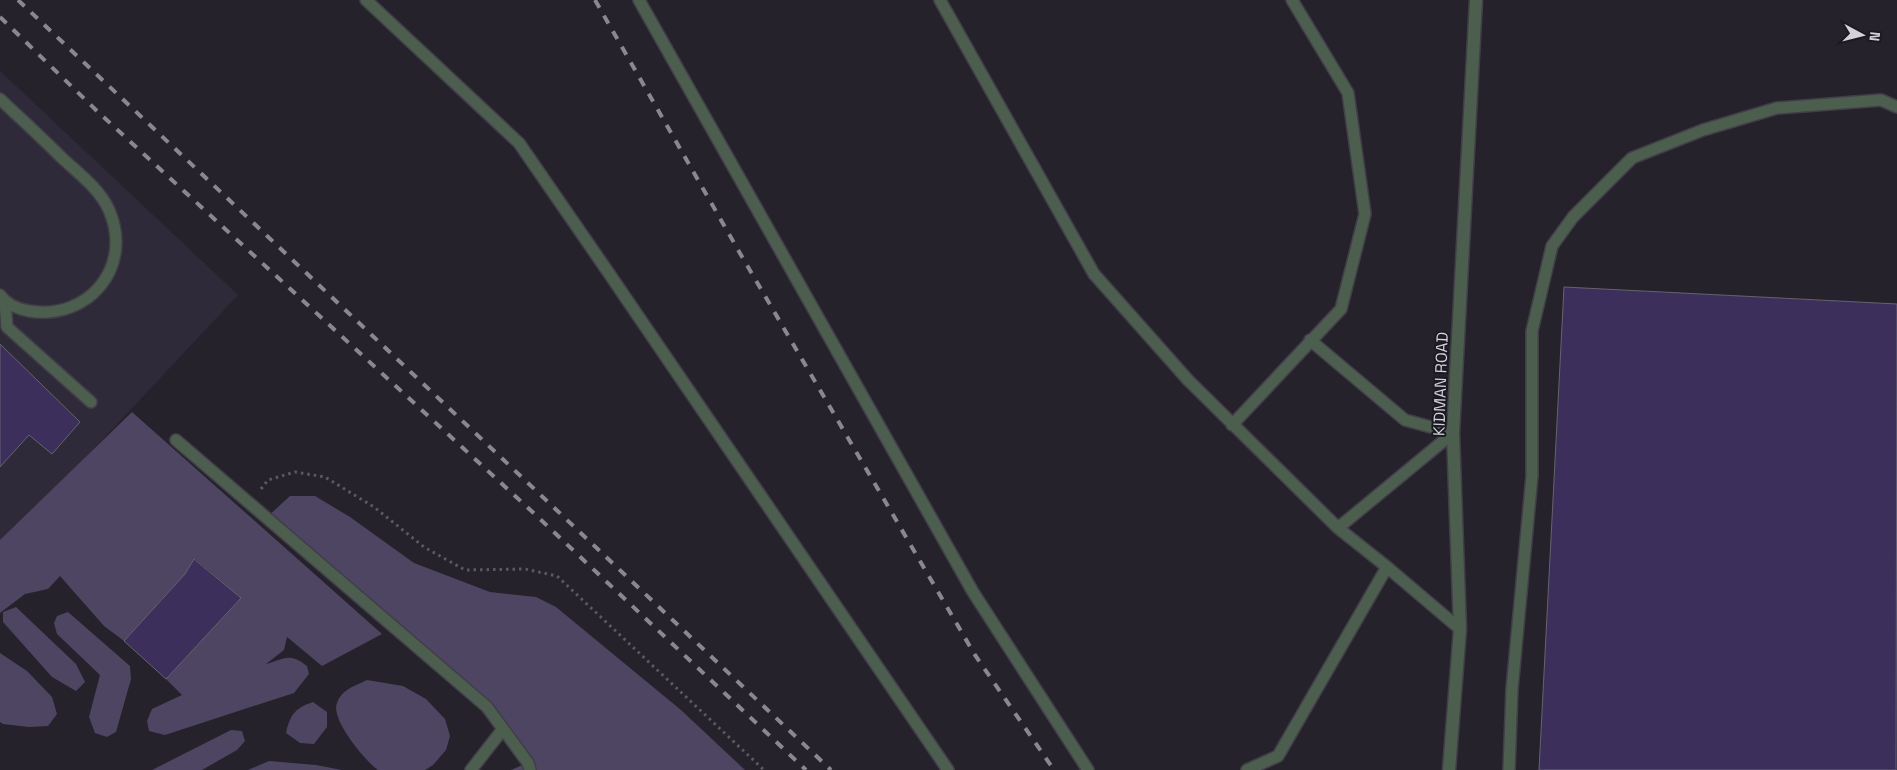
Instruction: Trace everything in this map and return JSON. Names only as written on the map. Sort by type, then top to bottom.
[{"type":"street","name":"KIDMAN ROAD","points":[[1449,770],[1460,629],[1454,433],[1476,0]]},
{"type":"lane","points":[[366,0],[519,143],[948,770]]},
{"type":"lane","points":[[639,0],[973,592],[1088,770]]},
{"type":"lane","points":[[940,0],[1094,274],[1188,380],[1338,528],[1460,629]]},
{"type":"lane","points":[[1232,425],[1341,309],[1364,214],[1348,93],[1292,0]]},
{"type":"lane","points":[[0,99],[96,189],[109,210],[117,238],[112,267],[100,288],[80,303],[63,310],[43,313],[25,310],[3,298]]},
{"type":"lane","points":[[1509,770],[1512,689],[1532,476],[1532,331],[1552,246],[1573,217],[1632,158],[1703,130],[1777,108],[1880,100],[1897,107]]},
{"type":"lane","points":[[3,298],[7,327],[91,402]]},
{"type":"lane","points":[[1310,340],[1405,420],[1454,433]]},
{"type":"lane","points":[[1338,528],[1454,433]]},
{"type":"lane","points":[[176,440],[487,707],[528,763],[530,770]]},
{"type":"lane","points":[[1247,770],[1278,756],[1387,567]]},
{"type":"lane","points":[[470,770],[503,729]]},
{"type":"path","points":[[249,503],[268,480],[295,472],[325,478],[374,507],[424,547],[465,570],[525,569],[558,576],[764,770]]},
{"type":"shaded area","points":[[0,71],[238,295],[0,549]]},
{"type":"shaded area","points":[[132,412],[382,634],[322,666],[287,637],[284,650],[266,664],[291,658],[307,666],[309,674],[294,693],[165,735],[149,731],[147,721],[152,709],[182,695],[166,679],[241,598],[195,559],[185,574],[124,641],[104,626],[60,576],[48,589],[25,594],[0,613],[0,540]]},
{"type":"shaded area","points":[[290,496],[315,496],[350,517],[414,563],[490,592],[536,597],[556,607],[681,710],[745,770],[511,770],[527,763],[487,707],[266,518]]},
{"type":"shaded area","points":[[16,607],[76,664],[85,682],[76,691],[52,677],[3,622],[3,612]]},
{"type":"shaded area","points":[[68,612],[130,666],[131,679],[116,732],[107,737],[95,733],[89,717],[100,675],[57,634],[54,623],[57,616]]},
{"type":"shaded area","points":[[0,653],[27,671],[52,697],[57,714],[48,726],[29,727],[0,722]]},
{"type":"shaded area","points":[[367,680],[403,686],[426,699],[445,719],[450,736],[446,750],[433,765],[425,770],[378,770],[357,749],[343,729],[336,710],[337,703],[342,694]]},
{"type":"shaded area","points":[[313,702],[327,712],[327,727],[314,744],[300,743],[286,733],[294,713]]},
{"type":"shaded area","points":[[231,730],[242,731],[245,741],[237,750],[202,770],[152,770]]},
{"type":"shaded area","points":[[269,761],[316,765],[342,770],[248,770]]},
{"type":"building","points":[[1564,287],[1897,304],[1896,770],[1539,770]]},
{"type":"building","points":[[0,344],[80,422],[52,454],[29,435],[0,467]]},
{"type":"building","points":[[194,559],[241,598],[166,679],[124,641],[185,574]]},
{"type":"railway","points":[[18,0],[831,770]]},
{"type":"railway","points":[[595,0],[741,255],[975,655],[1054,770]]},
{"type":"railway","points":[[0,17],[97,111],[539,518],[806,770]]}]
